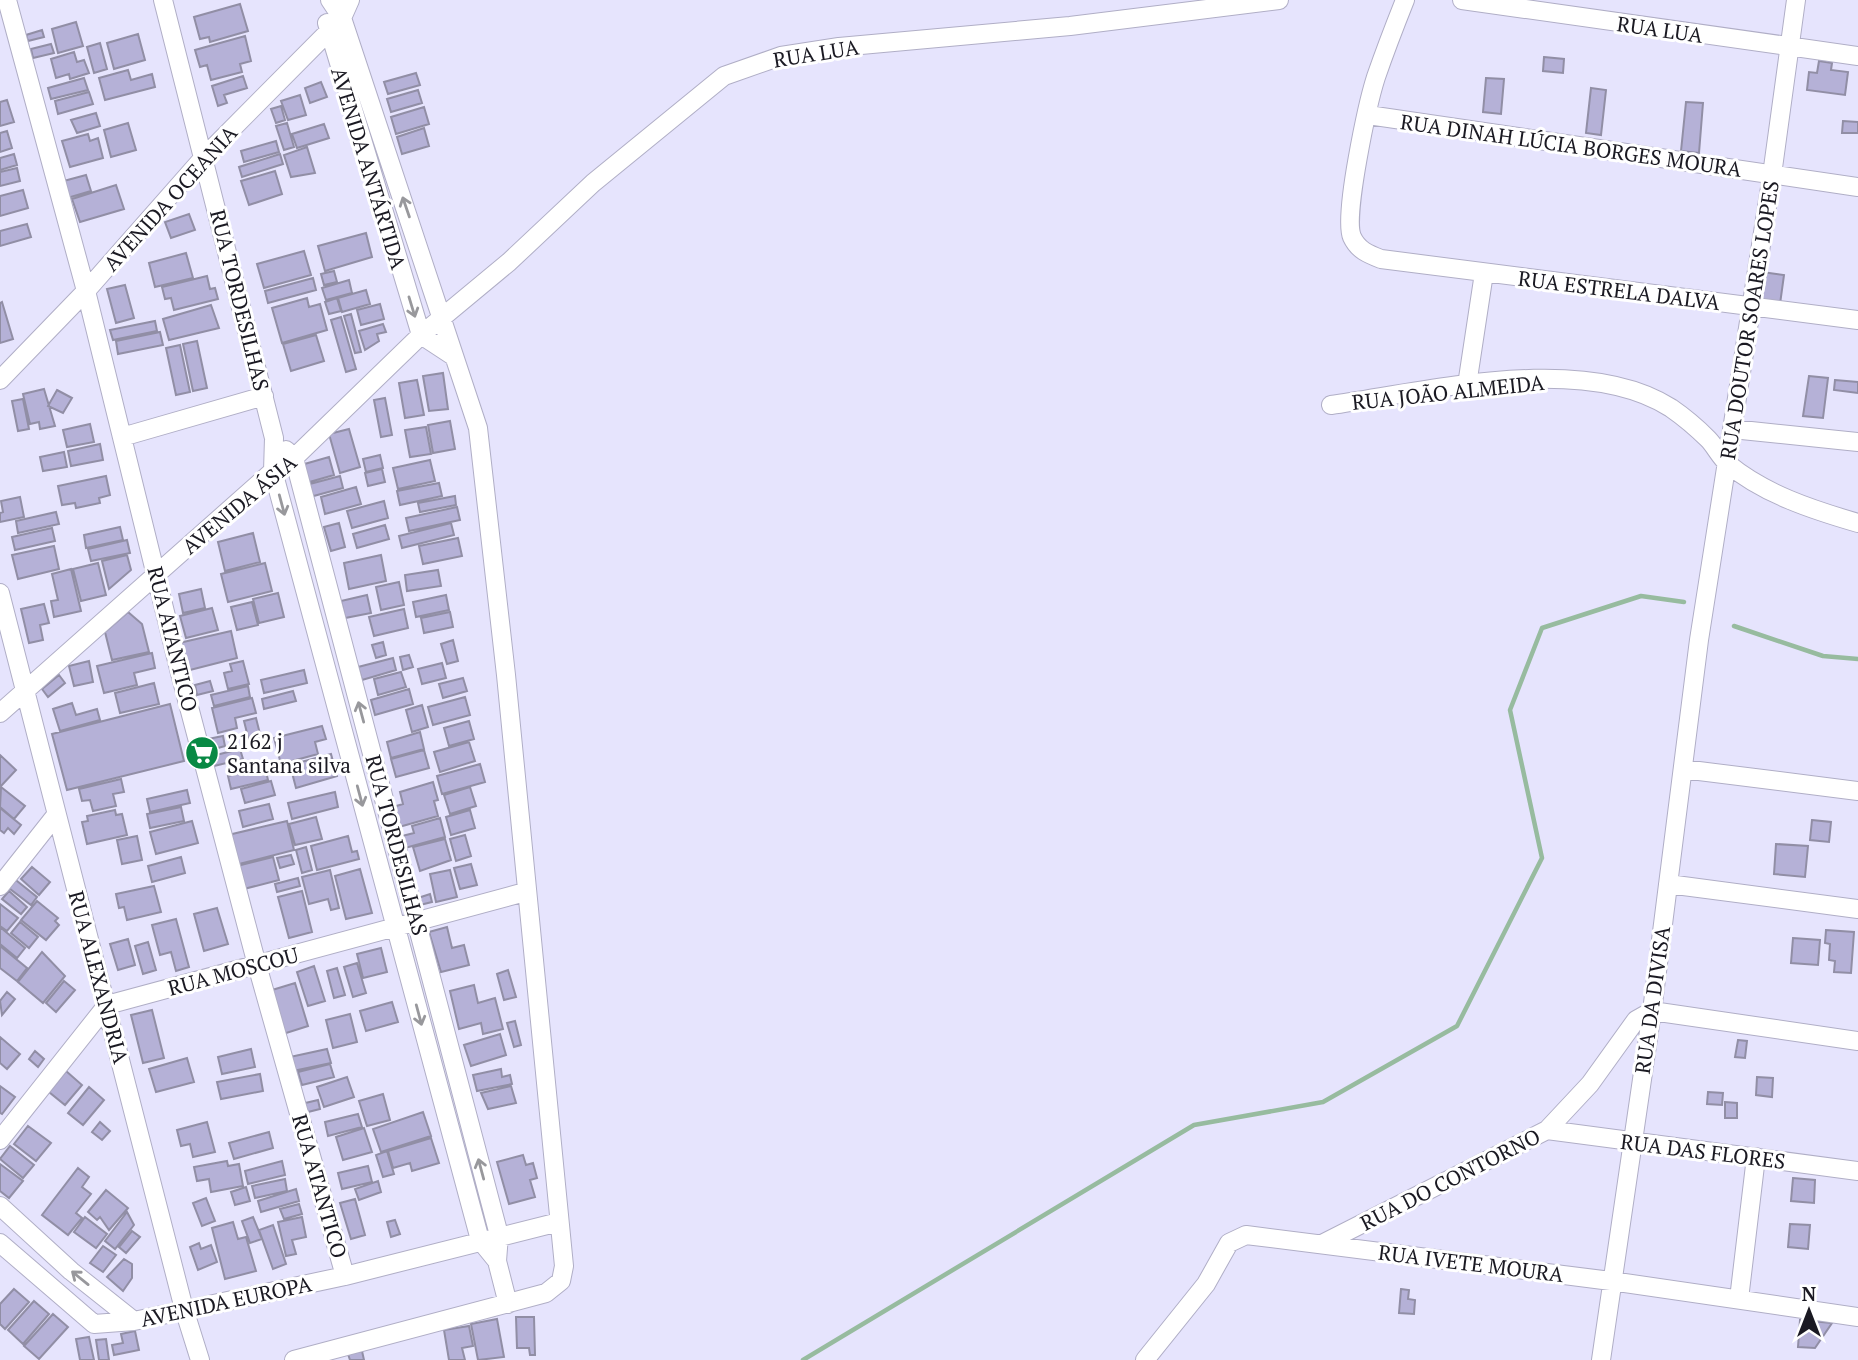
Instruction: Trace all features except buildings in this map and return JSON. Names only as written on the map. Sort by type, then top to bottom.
[{"type":"street","name":"RUA ATANTICO","points":[[7,0],[86,291],[158,574],[180,673],[257,965],[345,1276]]},
{"type":"street","name":"RUA TORDESILHAS","points":[[163,0],[274,438],[273,471],[481,1240],[497,1261]]},
{"type":"street","name":"AVENIDA ANTÁRTIDA","points":[[328,0],[342,18],[478,428],[506,675],[525,892],[564,1266],[561,1280],[546,1293],[508,1304]]},
{"type":"street","name":"AVENIDA ANTÁRTIDA","points":[[328,0],[327,31],[421,335]]},
{"type":"street","points":[[342,18],[350,0]]},
{"type":"street","name":"RUA LUA","points":[[443,318],[593,183],[724,76],[741,69],[781,56],[839,47],[1070,26],[1279,0]]},
{"type":"street","points":[[1367,115],[1375,80],[1405,0]]},
{"type":"street","name":"RUA LUA","points":[[1462,0],[1858,56]]},
{"type":"street","name":"RUA DOUTOR SOARES LOPES","points":[[1699,640],[1797,0]]},
{"type":"street","name":"AVENIDA OCEANIA","points":[[0,380],[86,291],[204,157],[342,18]]},
{"type":"street","name":"RUA DINAH LÚCIA BORGES MOURA","points":[[1367,115],[1858,187]]},
{"type":"street","name":"RUA ESTRELA DALVA","points":[[1367,115],[1349,223],[1351,235],[1359,249],[1381,260],[1858,320]]},
{"type":"street","points":[[1467,385],[1484,273]]},
{"type":"street","name":"AVENIDA ÁSIA","points":[[0,713],[273,471],[294,458],[421,335],[443,318]]},
{"type":"street","points":[[421,335],[453,356]]},
{"type":"street","name":"RUA JOÃO ALMEIDA","points":[[1331,405],[1467,385],[1576,380],[1624,387],[1670,408],[1709,440],[1726,463],[1778,494],[1858,523]]},
{"type":"street","points":[[122,437],[264,396]]},
{"type":"street","points":[[1732,429],[1858,442]]},
{"type":"street","points":[[274,438],[294,458]]},
{"type":"street","name":"RUA TORDESILHAS","points":[[294,458],[499,1235],[497,1261],[508,1304]]},
{"type":"street","name":"RUA ALEXANDRIA","points":[[0,593],[184,1309],[201,1360]]},
{"type":"street","name":"RUA DA DIVISA","points":[[1601,1360],[1630,1142],[1652,1011],[1699,640]]},
{"type":"street","points":[[1683,769],[1858,791]]},
{"type":"street","points":[[0,886],[56,815]]},
{"type":"street","points":[[1668,884],[1858,909]]},
{"type":"street","name":"RUA MOSCOU","points":[[107,1005],[525,892]]},
{"type":"street","points":[[0,1140],[107,1005]]},
{"type":"street","points":[[1652,1011],[1858,1041]]},
{"type":"street","name":"RUA DO CONTORNO","points":[[1322,1244],[1548,1130],[1590,1084],[1639,1016],[1652,1011]]},
{"type":"street","name":"RUA DAS FLORES","points":[[1548,1130],[1858,1171]]},
{"type":"street","points":[[1740,1299],[1756,1157]]},
{"type":"street","points":[[0,1206],[71,1271],[134,1321]]},
{"type":"street","name":"AVENIDA EUROPA","points":[[0,1243],[91,1324],[134,1321],[345,1276],[559,1222]]},
{"type":"street","name":"RUA IVETE MOURA","points":[[1145,1360],[1206,1284],[1234,1238],[1246,1234],[1611,1281],[1858,1317]]},
{"type":"street","points":[[294,1360],[508,1304]]},
{"type":"waterway","points":[[803,1360],[1194,1125],[1323,1102],[1457,1026],[1542,858],[1510,710],[1542,628],[1641,596],[1684,602]]},
{"type":"waterway","points":[[1734,626],[1823,656],[1858,659]]},
{"type":"place","name":"2162 j Santana silva","points":[[202,753]]}]
